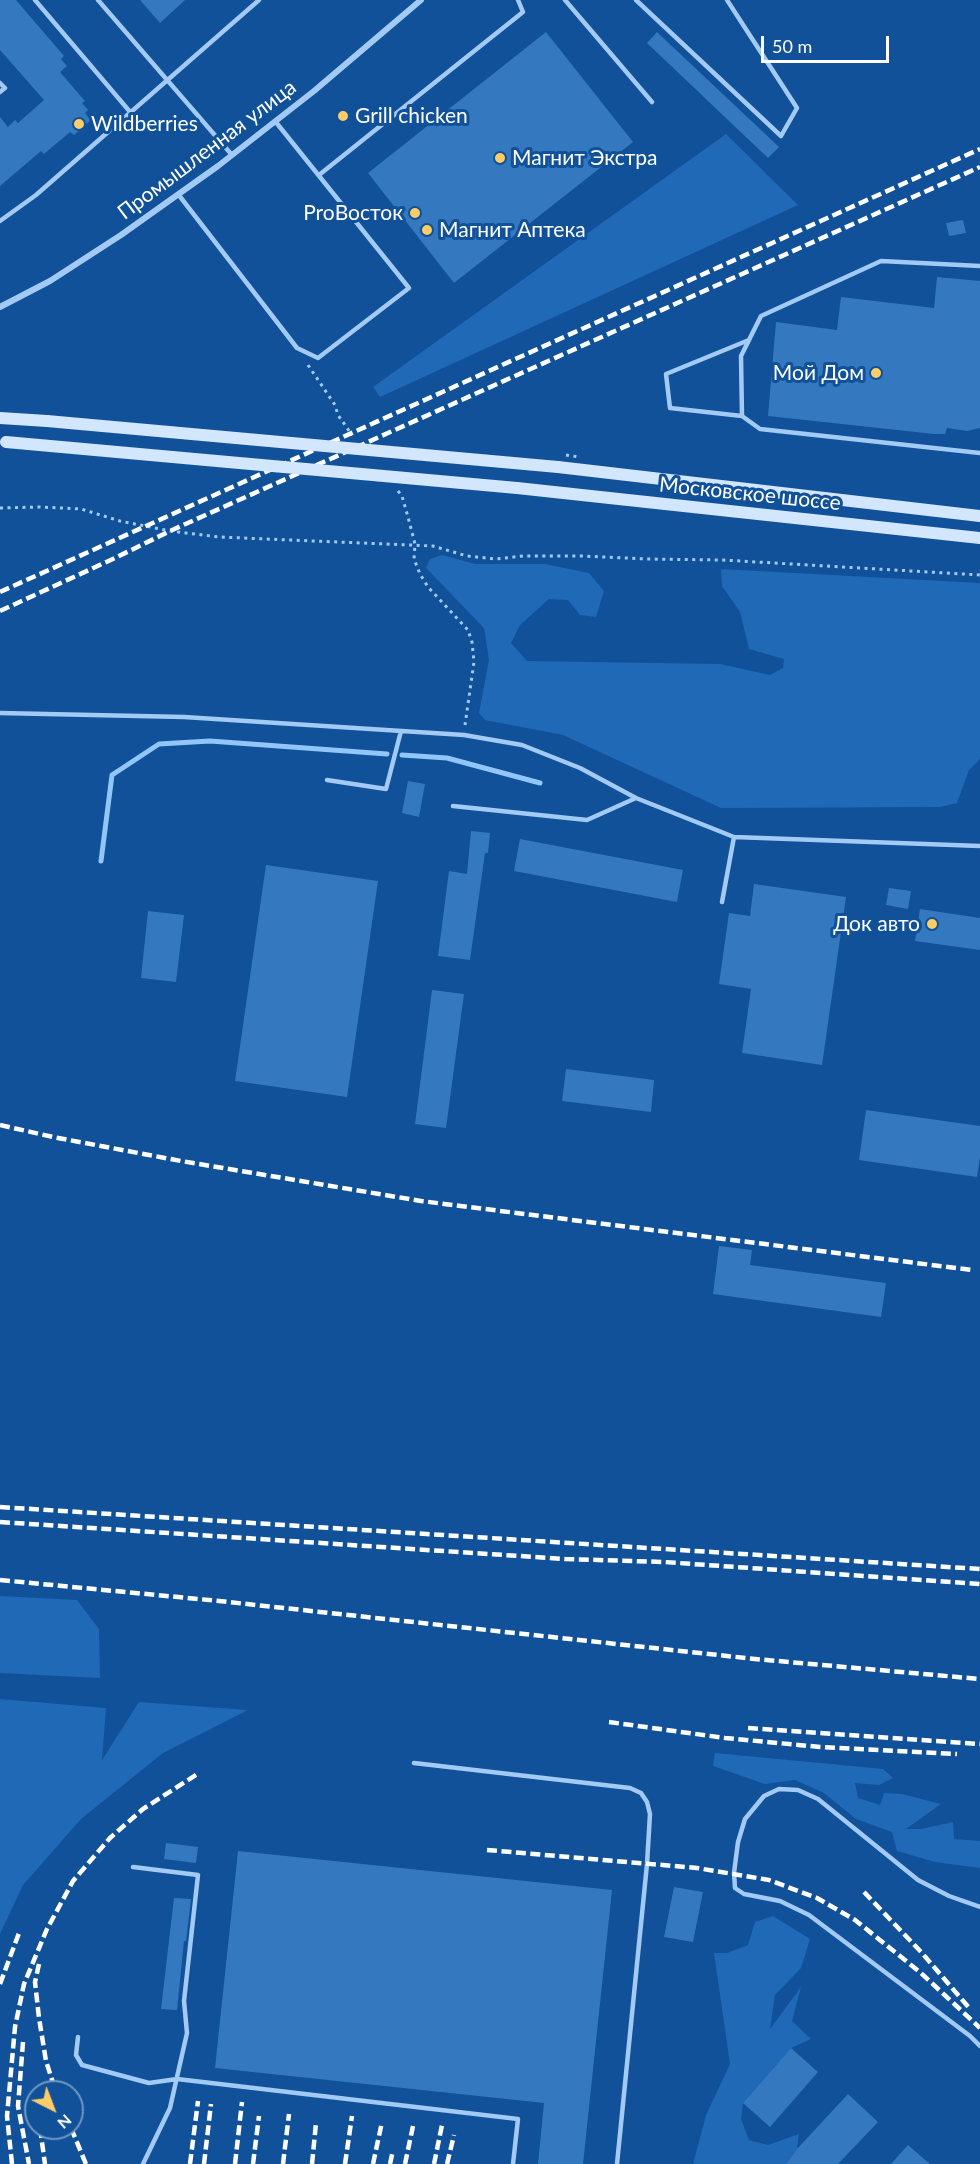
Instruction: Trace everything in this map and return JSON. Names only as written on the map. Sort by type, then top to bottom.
[{"type":"main road","name":"Московское шоссе","points":[[0,418],[558,467],[980,516]]},
{"type":"main road","name":"Московское шоссе","points":[[3,442],[517,488],[980,538]]},
{"type":"street","name":"Промышленная улица","points":[[0,307],[50,281],[178,195],[275,121],[421,0]]},
{"type":"lane","points":[[34,0],[131,113]]},
{"type":"lane","points":[[98,0],[232,155]]},
{"type":"lane","points":[[0,221],[36,195],[259,0]]},
{"type":"lane","points":[[319,175],[523,12],[519,0]]},
{"type":"lane","points":[[565,0],[652,102]]},
{"type":"lane","points":[[636,0],[781,136],[797,108],[727,0]]},
{"type":"lane","points":[[0,83],[5,88],[0,92]]},
{"type":"lane","points":[[178,195],[297,348],[318,358],[409,288],[275,121]]},
{"type":"lane","points":[[741,416],[741,356],[761,316],[881,261],[980,266]]},
{"type":"lane","points":[[749,340],[666,374],[670,408],[741,416],[760,429],[980,453]]},
{"type":"lane","points":[[0,713],[184,717],[464,735],[522,746],[580,768],[636,798],[734,837],[980,846]]},
{"type":"lane","points":[[327,780],[386,789],[400,731]]},
{"type":"lane","points":[[453,806],[587,820],[636,798]]},
{"type":"lane","points":[[722,902],[734,837]]},
{"type":"lane","points":[[414,1763],[630,1788],[641,1793],[647,1802],[650,1814],[647,1864],[617,2164]]},
{"type":"lane","points":[[980,1907],[949,1896],[918,1880],[818,1798],[798,1790],[779,1789],[764,1796],[745,1819],[738,1842],[734,1873],[735,1888],[744,1894],[780,1901],[810,1915],[970,2036],[980,2046]]},
{"type":"lane","points":[[133,1867],[198,1875],[184,2001],[187,2033],[170,2108],[143,2164]]},
{"type":"lane","points":[[78,2037],[76,2055],[82,2065],[149,2083],[177,2079],[518,2119],[513,2164]]},
{"type":"path","points":[[0,508],[81,509],[120,521],[170,531],[219,537],[415,544],[433,546],[467,556],[496,559],[523,556],[582,556],[723,560],[980,575]]},
{"type":"path","points":[[415,544],[414,559],[420,574],[428,587],[468,630],[472,642],[474,662],[464,735]]},
{"type":"shaded area","points":[[726,134],[798,205],[380,397],[373,387]]},
{"type":"shaded area","points":[[442,555],[475,564],[545,564],[589,573],[604,591],[596,617],[580,615],[568,600],[549,599],[520,625],[511,643],[527,661],[720,664],[770,675],[783,668],[784,659],[749,649],[740,612],[722,586],[721,569],[980,583],[980,759],[969,770],[957,803],[940,807],[721,808],[563,735],[485,720],[479,713],[489,660],[484,628],[426,568],[430,559]]},
{"type":"shaded area","points":[[0,1596],[77,1600],[99,1629],[100,1678],[0,1673]]},
{"type":"shaded area","points":[[0,1699],[106,1708],[102,1760],[139,1702],[248,1710],[163,1753],[81,1819],[23,1885],[0,1934]]},
{"type":"shaded area","points":[[715,1753],[883,1769],[893,1778],[879,1785],[855,1783],[858,1798],[880,1805],[884,1793],[902,1794],[941,1804],[906,1829],[921,1829],[953,1822],[954,1839],[980,1841],[980,1868],[935,1862],[897,1851],[892,1832],[856,1819],[824,1793],[795,1780],[765,1784],[713,1766]]},
{"type":"shaded area","points":[[773,1916],[810,1939],[801,1968],[775,1995],[770,2029],[801,1987],[792,2021],[811,2039],[791,2048],[743,2103],[741,2119],[749,2140],[768,2145],[799,2134],[797,2149],[786,2164],[693,2164],[706,2115],[730,2064],[714,1953],[727,1953],[748,1945],[755,1922]]},
{"type":"building","points":[[0,0],[16,0],[64,56],[61,59],[67,66],[60,72],[85,101],[82,103],[88,110],[85,113],[91,120],[74,135],[70,132],[44,154],[41,151],[0,186],[0,117],[8,127],[15,120],[18,123],[44,100],[0,50]]},
{"type":"building","points":[[140,0],[185,0],[160,23]]},
{"type":"building","name":"Магнит Экстра","points":[[546,32],[633,142],[454,283],[368,173]]},
{"type":"building","points":[[657,32],[779,147],[768,158],[647,43]]},
{"type":"building","points":[[963,220],[966,233],[949,236],[946,223]]},
{"type":"building","name":"Мой Дом","points":[[937,277],[980,281],[980,428],[967,431],[947,428],[945,434],[934,434],[768,416],[776,322],[837,330],[841,297],[934,308]]},
{"type":"building","points":[[408,781],[425,784],[419,817],[402,813]]},
{"type":"building","points":[[471,831],[490,833],[488,853],[485,853],[470,960],[438,956],[449,871],[467,874]]},
{"type":"building","points":[[520,839],[683,870],[677,902],[514,871]]},
{"type":"building","points":[[266,865],[378,881],[347,1097],[235,1081]]},
{"type":"building","points":[[754,884],[846,897],[822,1065],[742,1053],[751,989],[719,984],[729,913],[750,916]]},
{"type":"building","points":[[889,888],[911,891],[908,909],[886,905]]},
{"type":"building","points":[[920,909],[980,918],[980,950],[915,941]]},
{"type":"building","points":[[148,911],[184,915],[176,982],[141,978]]},
{"type":"building","points":[[432,990],[464,994],[446,1128],[415,1124]]},
{"type":"building","points":[[566,1069],[654,1080],[651,1112],[562,1101]]},
{"type":"building","points":[[866,1110],[980,1126],[980,1157],[977,1177],[859,1160]]},
{"type":"building","points":[[719,1246],[752,1250],[750,1265],[886,1283],[881,1317],[713,1294]]},
{"type":"building","points":[[166,1843],[198,1847],[196,1863],[164,1859]]},
{"type":"building","points":[[238,1851],[612,1890],[583,2164],[538,2164],[544,2103],[215,2068]]},
{"type":"building","points":[[674,1887],[703,1892],[693,1942],[664,1937]]},
{"type":"building","points":[[174,1898],[191,1899],[177,2010],[161,2009]]},
{"type":"building","points":[[791,2048],[818,2072],[770,2127],[743,2103]]},
{"type":"building","points":[[848,2094],[878,2122],[838,2164],[786,2164],[797,2149]]},
{"type":"building","points":[[908,2145],[930,2164],[891,2164]]},
{"type":"waterway","points":[[101,861],[112,775],[159,744],[210,741],[387,754]]},
{"type":"waterway","points":[[402,755],[447,758],[540,783]]},
{"type":"railway","points":[[0,592],[980,149]]},
{"type":"railway","points":[[0,611],[170,531],[980,167]]},
{"type":"railway","points":[[0,1125],[181,1161],[421,1201],[972,1270]]},
{"type":"railway","points":[[0,1507],[980,1569]]},
{"type":"railway","points":[[0,1522],[565,1559],[664,1562],[980,1584]]},
{"type":"railway","points":[[0,1580],[219,1601],[755,1659],[980,1679]]},
{"type":"railway","points":[[609,1722],[725,1738],[820,1747],[957,1754]]},
{"type":"railway","points":[[748,1728],[980,1744]]},
{"type":"railway","points":[[12,2164],[7,2116],[15,2027],[24,1984],[47,1929],[73,1881],[110,1838],[143,1809],[199,1773]]},
{"type":"railway","points":[[487,1850],[697,1868],[769,1880],[817,1898],[855,1920],[921,1973],[980,2028]]},
{"type":"railway","points":[[864,1892],[922,1953],[971,2010]]},
{"type":"railway","points":[[0,1984],[19,1933]]},
{"type":"railway","points":[[39,1964],[35,1982],[39,2018],[46,2061],[52,2080]]},
{"type":"railway","points":[[23,2042],[18,2106],[29,2164]]},
{"type":"railway","points":[[190,2164],[198,2101]]},
{"type":"railway","points":[[235,2164],[242,2102]]},
{"type":"railway","points":[[204,2164],[211,2104]]},
{"type":"railway","points":[[283,2164],[289,2114]]},
{"type":"railway","points":[[253,2164],[259,2116]]},
{"type":"railway","points":[[345,2164],[352,2116]]},
{"type":"railway","points":[[373,2164],[382,2122]]},
{"type":"railway","points":[[312,2164],[316,2123]]},
{"type":"railway","points":[[434,2164],[442,2125]]},
{"type":"railway","points":[[405,2164],[413,2126]]},
{"type":"railway","points":[[447,2164],[454,2135]]},
{"type":"railway","points":[[42,2140],[45,2164]]},
{"type":"railway","points":[[76,2140],[86,2164]]},
{"type":"railway","points":[[390,2164],[393,2150]]},
{"type":"place","name":"Grill chicken","points":[[343,116]]},
{"type":"place","name":"Wildberries","points":[[79,124]]},
{"type":"place","name":"Магнит Экстра","points":[[500,158]]},
{"type":"place","name":"ProВосток","points":[[415,213]]},
{"type":"place","name":"Магнит Аптека","points":[[427,230]]},
{"type":"place","name":"Мой Дом","points":[[876,373]]},
{"type":"place","name":"Док авто","points":[[932,924]]}]
